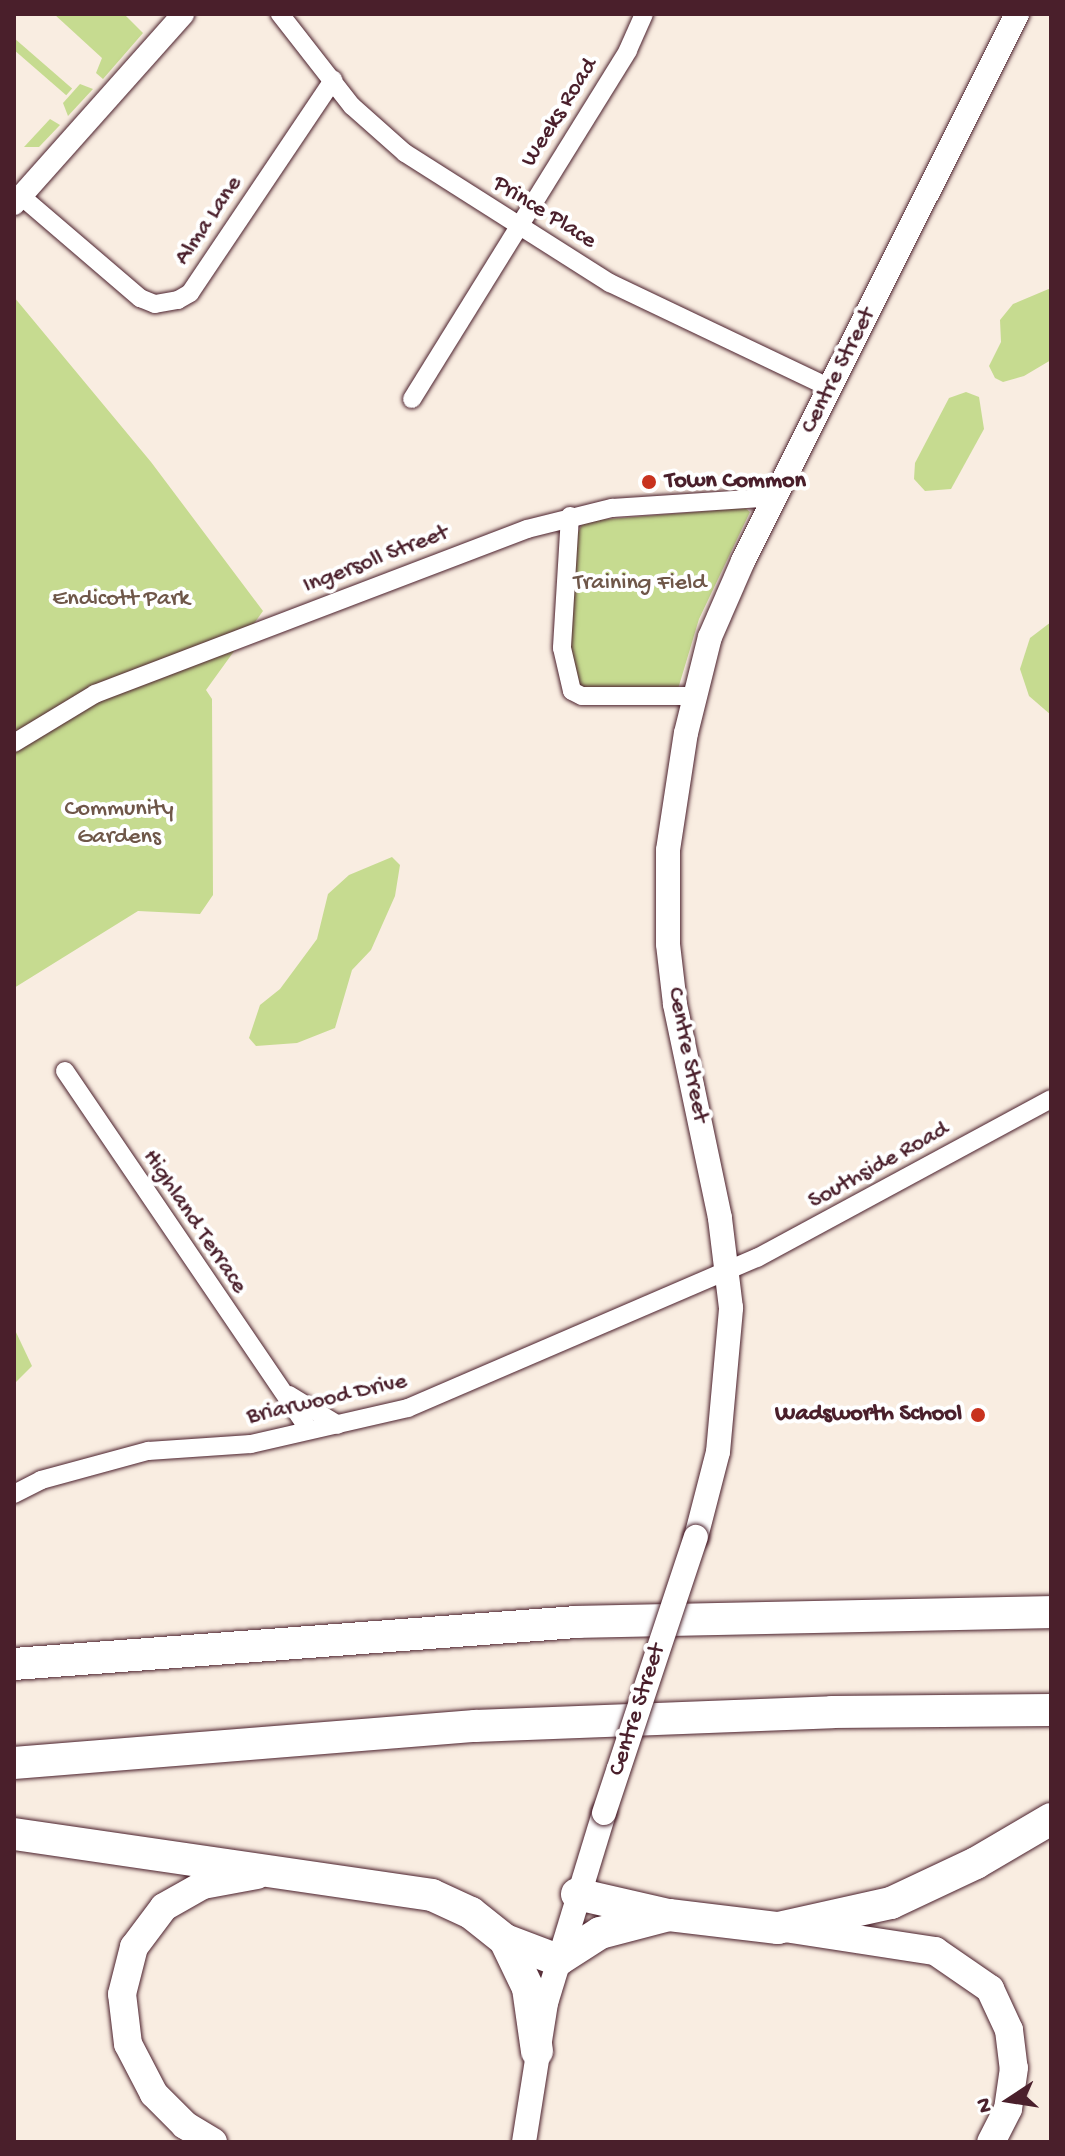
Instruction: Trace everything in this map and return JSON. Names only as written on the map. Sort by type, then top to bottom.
[{"type":"highway","points":[[14,1664],[577,1622],[1051,1612]]},
{"type":"highway","points":[[14,1763],[490,1725],[832,1712],[1051,1710]]},
{"type":"highway","points":[[577,1894],[669,1915],[778,1928],[891,1903],[976,1863],[1051,1819]]},
{"type":"highway","points":[[14,1834],[432,1895],[471,1913],[505,1940],[558,1960],[600,1933],[669,1915]]},
{"type":"highway","points":[[505,1940],[528,1988],[537,2051]]},
{"type":"main road","name":"Centre Street","points":[[524,2142],[537,2051],[558,1960],[577,1894],[696,1537],[723,1415],[728,1271],[668,944],[671,820],[694,696],[724,603],[1017,14]]},
{"type":"main road","points":[[213,2142],[167,2108],[141,2073],[124,2022],[127,1973],[143,1929],[183,1894],[225,1878],[276,1873]]},
{"type":"main road","points":[[778,1928],[935,1951],[990,1989],[1009,2030],[1014,2068],[1008,2109],[991,2142]]},
{"type":"street","points":[[18,200],[183,14]]},
{"type":"street","name":"Prince Place","points":[[280,14],[379,134],[641,299],[830,388]]},
{"type":"street","name":"Weeks Road","points":[[412,399],[628,50],[644,14]]},
{"type":"street","name":"Alma Lane","points":[[18,200],[140,298],[166,305],[190,293],[333,80]]},
{"type":"street","name":"Ingersoll Street","points":[[14,743],[95,694],[570,516],[666,502],[776,497]]},
{"type":"street","points":[[570,516],[562,648],[572,691],[582,696],[694,696]]},
{"type":"street","name":"Highland Terrace","points":[[65,1071],[222,1306],[289,1395],[309,1430]]},
{"type":"street","name":"Southside Road","points":[[728,1271],[1051,1099]]},
{"type":"street","name":"Briarwood Drive","points":[[14,1494],[41,1480],[148,1451],[251,1444],[408,1408],[728,1271]]},
{"type":"street","name":"Highland Terrace","points":[[289,1395],[338,1425]]},
{"type":"green space","points":[[54,14],[124,14],[143,33],[103,79],[96,73],[102,58]]},
{"type":"green space","points":[[14,38],[72,89],[66,95],[14,50]]},
{"type":"green space","points":[[80,84],[93,89],[68,116],[63,103]]},
{"type":"green space","points":[[50,119],[60,125],[39,147],[24,147]]},
{"type":"green space","points":[[1051,288],[1051,360],[1024,376],[1003,382],[995,378],[989,366],[1001,342],[1000,320],[1013,304]]},
{"type":"green space","name":"Endicott Park","points":[[14,297],[151,462],[263,611],[206,690],[212,699],[213,895],[200,914],[138,911],[14,988]]},
{"type":"green space","points":[[966,392],[979,397],[984,429],[951,489],[925,491],[914,479],[915,463],[949,398]]},
{"type":"green space","name":"Training Field","points":[[745,508],[750,512],[699,619],[678,689],[583,688],[576,682],[567,647],[576,536],[584,521]]},
{"type":"green space","points":[[1051,622],[1051,715],[1029,696],[1020,669],[1030,638]]},
{"type":"green space","points":[[392,857],[400,865],[395,896],[371,950],[352,970],[335,1028],[297,1043],[256,1046],[249,1038],[260,1005],[280,989],[317,939],[328,894],[349,875]]},
{"type":"green space","points":[[14,1328],[32,1366],[14,1384]]},
{"type":"place","name":"Town Common","points":[[649,482]]},
{"type":"place","name":"Wadsworth School","points":[[978,1415]]},
{"type":"park label","name":"Community Gardens","points":[[119,824]]}]
